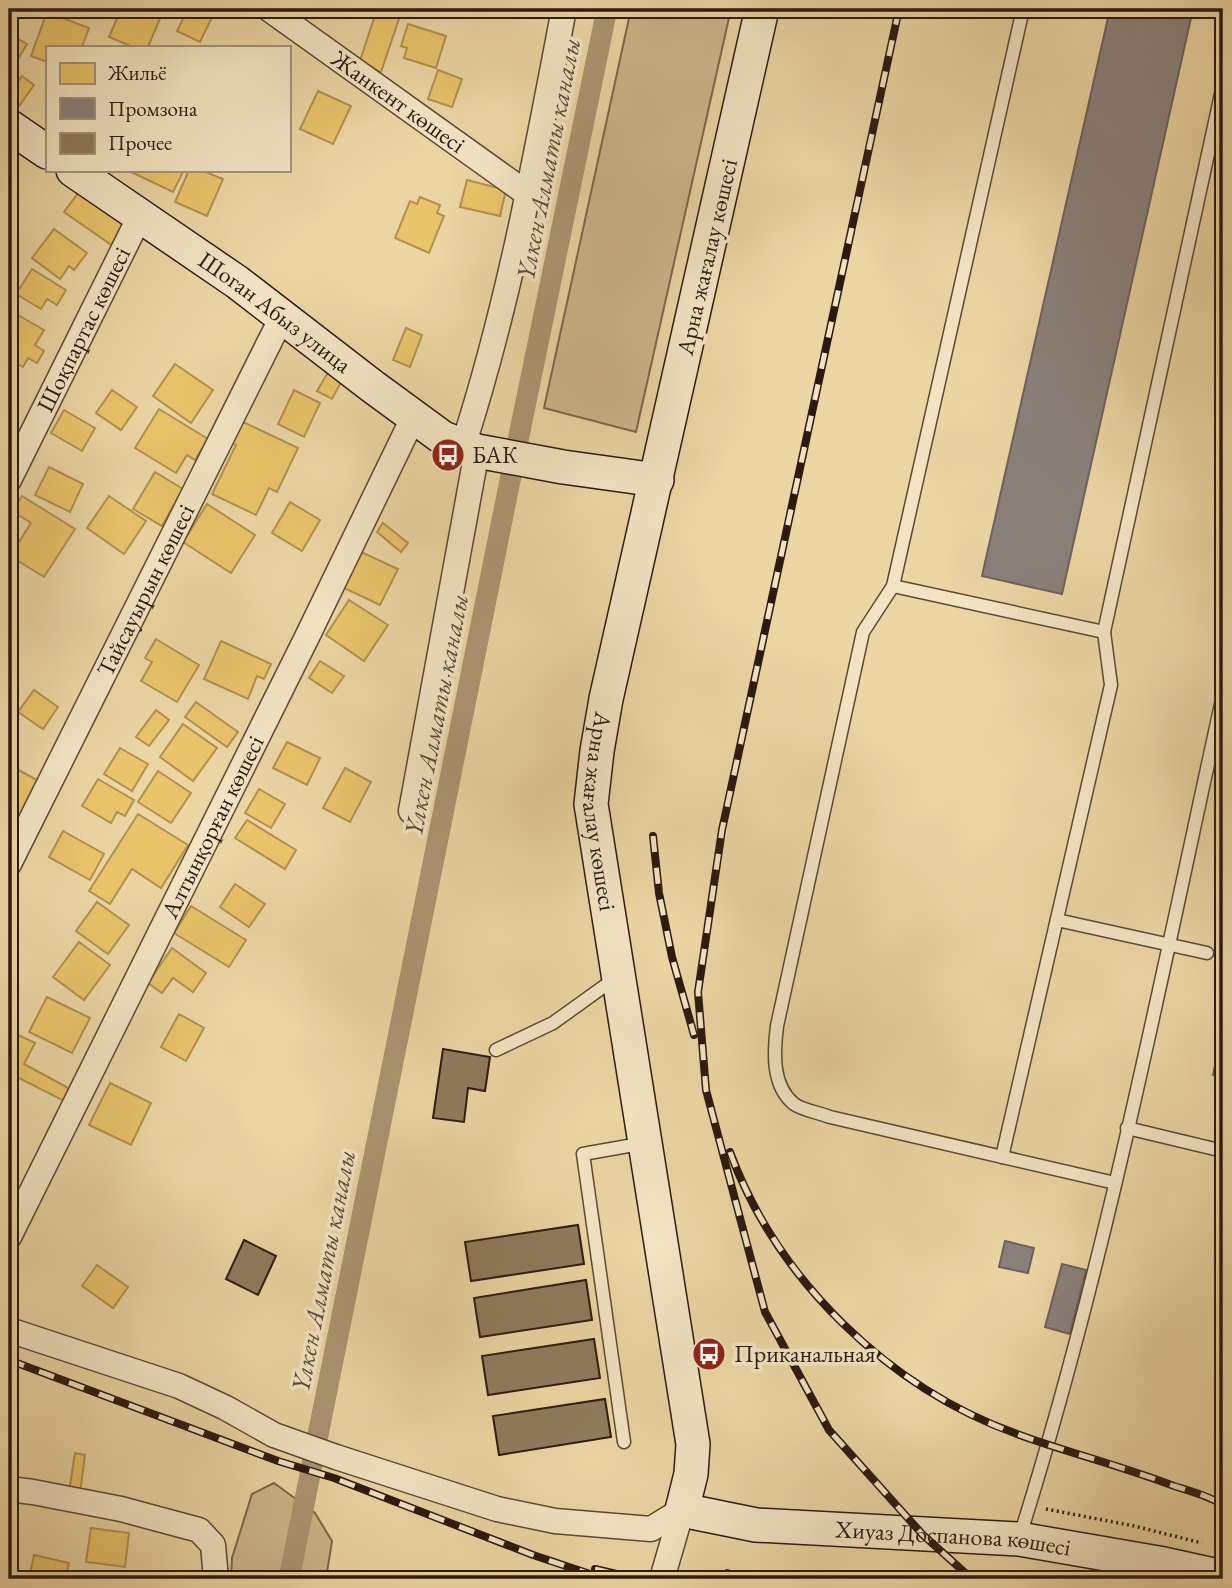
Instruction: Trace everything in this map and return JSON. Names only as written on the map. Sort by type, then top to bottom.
[{"type":"street","name":"Жанкент көшесі","points":[[269,9],[528,195]]},
{"type":"street","points":[[411,811],[476,405],[528,195],[564,9]]},
{"type":"street","name":"Арна жағалау көшесі","points":[[662,1579],[691,1474],[693,1444],[591,804],[606,699],[762,9]]},
{"type":"street","points":[[9,126],[46,151]]},
{"type":"street","name":"Шоган Абыз улица","points":[[76,172],[198,254],[443,438],[470,449],[563,467],[657,480]]},
{"type":"street","name":"Шоқпартас көшесі","points":[[9,480],[140,216]]},
{"type":"street","name":"Тайсауырын көшесі","points":[[9,864],[282,317]]},
{"type":"street","name":"Алтынқорған көшесі","points":[[9,1237],[301,650],[414,416]]},
{"type":"street","points":[[9,1330],[178,1386],[226,1408],[274,1435],[498,1509],[555,1521],[651,1529],[682,1510]]},
{"type":"street","points":[[9,1489],[121,1510],[199,1530],[213,1545],[216,1579]]},
{"type":"street","name":"Хиуаз Доспанова көшесі","points":[[682,1510],[756,1525],[1019,1539],[1223,1577]]},
{"type":"lane","points":[[1023,9],[893,586],[863,632],[776,1026],[773,1057],[780,1084],[794,1104],[831,1117],[1115,1184]]},
{"type":"lane","points":[[1002,1157],[1111,685],[1104,632],[1219,121],[1223,85]]},
{"type":"lane","points":[[893,586],[1104,632]]},
{"type":"lane","points":[[1019,1539],[1049,1444],[1115,1184],[1223,695]]},
{"type":"lane","points":[[1057,920],[1207,953]]},
{"type":"lane","points":[[496,1050],[553,1023],[620,975]]},
{"type":"lane","points":[[1127,1128],[1223,1151]]},
{"type":"lane","points":[[624,1442],[583,1154],[645,1143]]},
{"type":"path","points":[[1030,1506],[1134,1526],[1210,1545]]},
{"type":"shaded area","points":[[631,9],[731,9],[636,432],[544,408]]},
{"type":"shaded area","points":[[274,1483],[315,1513],[332,1541],[326,1579],[231,1579],[232,1558],[252,1494]]},
{"type":"building: Жильё","points":[[121,9],[164,9],[148,46],[131,46],[109,37]]},
{"type":"building: Жильё","points":[[188,9],[216,9],[200,42],[177,31]]},
{"type":"building: Жильё","points":[[377,9],[400,16],[381,72],[359,64]]},
{"type":"building: Жильё","points":[[47,12],[89,28],[82,46],[46,46],[46,62],[31,56]]},
{"type":"building: Жильё","points":[[408,24],[446,36],[436,68],[404,58],[407,48],[401,46]]},
{"type":"building: Жильё","points":[[13,36],[27,44],[9,74],[9,43]]},
{"type":"building: Жильё","points":[[438,70],[462,79],[452,107],[428,99]]},
{"type":"building: Жильё","points":[[22,76],[34,85],[17,109],[9,102],[9,94]]},
{"type":"building: Жильё","points":[[318,91],[351,106],[333,144],[300,129]]},
{"type":"building: Жильё","points":[[131,172],[183,172],[173,192]]},
{"type":"building: Жильё","points":[[188,172],[206,172],[223,179],[207,216],[175,202]]},
{"type":"building: Жильё","points":[[467,180],[506,190],[500,216],[460,207]]},
{"type":"building: Жильё","points":[[79,192],[127,226],[113,246],[64,212]]},
{"type":"building: Жильё","points":[[420,197],[440,205],[437,213],[444,216],[429,253],[395,238],[410,201],[417,204]]},
{"type":"building: Жильё","points":[[54,229],[87,253],[74,270],[69,266],[60,279],[32,258]]},
{"type":"building: Жильё","points":[[32,269],[66,290],[57,305],[47,299],[41,309],[16,294]]},
{"type":"building: Жильё","points":[[11,311],[44,330],[35,345],[44,351],[37,363],[28,358],[23,367],[9,359]]},
{"type":"building: Жильё","points":[[406,328],[422,335],[410,367],[393,360]]},
{"type":"building: Жильё","points":[[175,364],[213,390],[191,423],[153,396]]},
{"type":"building: Жильё","points":[[330,369],[344,377],[332,399],[317,391]]},
{"type":"building: Жильё","points":[[112,390],[137,407],[121,430],[96,413]]},
{"type":"building: Жильё","points":[[294,390],[320,403],[304,437],[278,424]]},
{"type":"building: Жильё","points":[[159,409],[208,439],[195,460],[187,455],[176,473],[135,448]]},
{"type":"building: Жильё","points":[[64,410],[95,428],[82,451],[51,433]]},
{"type":"building: Жильё","points":[[241,421],[298,448],[277,492],[269,488],[256,515],[212,494],[236,445],[231,442]]},
{"type":"building: Жильё","points":[[49,467],[83,484],[70,512],[35,495]]},
{"type":"building: Жильё","points":[[155,472],[183,489],[162,526],[133,509]]},
{"type":"building: Жильё","points":[[22,496],[75,529],[44,577],[10,556],[31,523],[12,511]]},
{"type":"building: Жильё","points":[[109,496],[146,521],[124,554],[87,528]]},
{"type":"building: Жильё","points":[[290,502],[320,520],[302,551],[272,533]]},
{"type":"building: Жильё","points":[[207,504],[255,535],[231,573],[183,542]]},
{"type":"building: Жильё","points":[[383,523],[408,543],[401,552],[377,532]]},
{"type":"building: Жильё","points":[[361,552],[398,569],[380,605],[344,588]]},
{"type":"building: Жильё","points":[[349,600],[388,625],[364,661],[326,635]]},
{"type":"building: Жильё","points":[[156,639],[199,665],[177,702],[141,681],[152,662],[145,658]]},
{"type":"building: Жильё","points":[[221,641],[271,664],[264,679],[257,676],[248,699],[204,679]]},
{"type":"building: Жильё","points":[[320,661],[344,676],[332,693],[309,678]]},
{"type":"building: Жильё","points":[[34,690],[58,707],[43,729],[18,712]]},
{"type":"building: Жильё","points":[[196,702],[238,732],[227,747],[185,717]]},
{"type":"building: Жильё","points":[[156,710],[169,720],[149,746],[136,737]]},
{"type":"building: Жильё","points":[[183,724],[217,748],[193,781],[160,757]]},
{"type":"building: Жильё","points":[[287,742],[320,758],[307,785],[273,768]]},
{"type":"building: Жильё","points":[[120,748],[148,764],[132,791],[104,774]]},
{"type":"building: Жильё","points":[[9,765],[39,781],[13,832],[9,830]]},
{"type":"building: Жильё","points":[[345,768],[371,782],[350,822],[323,808]]},
{"type":"building: Жильё","points":[[158,771],[191,793],[171,823],[138,802]]},
{"type":"building: Жильё","points":[[98,779],[134,800],[125,816],[117,812],[111,823],[82,806]]},
{"type":"building: Жильё","points":[[259,789],[285,804],[271,828],[245,813]]},
{"type":"building: Жильё","points":[[138,814],[188,845],[161,888],[132,869],[110,904],[89,891]]},
{"type":"building: Жильё","points":[[247,820],[296,850],[285,869],[235,838]]},
{"type":"building: Жильё","points":[[63,831],[104,854],[90,880],[49,857]]},
{"type":"building: Жильё","points":[[235,884],[265,904],[249,927],[220,907]]},
{"type":"building: Жильё","points":[[97,902],[129,925],[108,954],[76,931]]},
{"type":"building: Жильё","points":[[191,906],[246,940],[229,967],[174,933]]},
{"type":"building: Жильё","points":[[79,942],[110,965],[84,1000],[53,977]]},
{"type":"building: Жильё","points":[[172,948],[206,973],[193,992],[173,978],[162,993],[148,983]]},
{"type":"building: Жильё","points":[[47,997],[90,1018],[72,1053],[29,1032]]},
{"type":"building: Жильё","points":[[179,1014],[204,1028],[186,1061],[161,1047]]},
{"type":"building: Жильё","points":[[18,1035],[35,1043],[24,1064],[72,1090],[66,1102],[9,1073],[9,1053]]},
{"type":"building: Жильё","points":[[110,1083],[151,1103],[131,1145],[89,1125]]},
{"type":"building: Жильё","points":[[97,1265],[128,1287],[113,1308],[82,1286]]},
{"type":"building: Жильё","points":[[75,1453],[85,1455],[80,1494],[69,1492]]},
{"type":"building: Жильё","points":[[91,1528],[129,1533],[125,1567],[86,1562]]},
{"type":"building: Жильё","points":[[34,1555],[69,1563],[65,1579],[30,1575]]},
{"type":"building: Промзона","points":[[1110,9],[1193,9],[1062,594],[982,576]]},
{"type":"building: Промзона","points":[[1223,1030],[1223,1077],[1213,1075]]},
{"type":"building: Промзона","points":[[1005,1241],[1034,1248],[1028,1273],[999,1267]]},
{"type":"building: Промзона","points":[[1062,1264],[1086,1270],[1070,1334],[1045,1327]]},
{"type":"building: Прочее","points":[[443,1049],[490,1057],[485,1091],[468,1088],[464,1122],[433,1118]]},
{"type":"building: Прочее","points":[[578,1225],[584,1264],[471,1281],[465,1242]]},
{"type":"building: Прочее","points":[[244,1240],[276,1256],[258,1295],[226,1279]]},
{"type":"building: Прочее","points":[[586,1280],[592,1320],[480,1337],[474,1298]]},
{"type":"building: Прочее","points":[[594,1339],[600,1378],[488,1395],[482,1356]]},
{"type":"building: Прочее","points":[[605,1399],[611,1437],[499,1455],[493,1416]]},
{"type":"waterway","name":"Үлкен Алматы каналы","points":[[289,1579],[607,9]]},
{"type":"railway","points":[[899,9],[722,830],[698,992],[706,1090],[765,1312],[829,1430],[923,1535],[972,1579]]},
{"type":"railway","points":[[653,836],[659,893],[672,957],[694,1035]]},
{"type":"railway","points":[[730,1152],[751,1199],[777,1244],[808,1285],[843,1324],[882,1358],[925,1389],[970,1414],[1017,1434],[1199,1494],[1223,1505]]},
{"type":"railway","points":[[9,1360],[278,1461],[334,1478],[533,1555],[605,1579]]},
{"type":"railway","points":[[595,1569],[638,1579]]},
{"type":"railway","points":[[727,1573],[744,1579]]},
{"type":"place","name":"БАК","points":[[448,455]]},
{"type":"place","name":"Приканальная","points":[[709,1354]]}]
